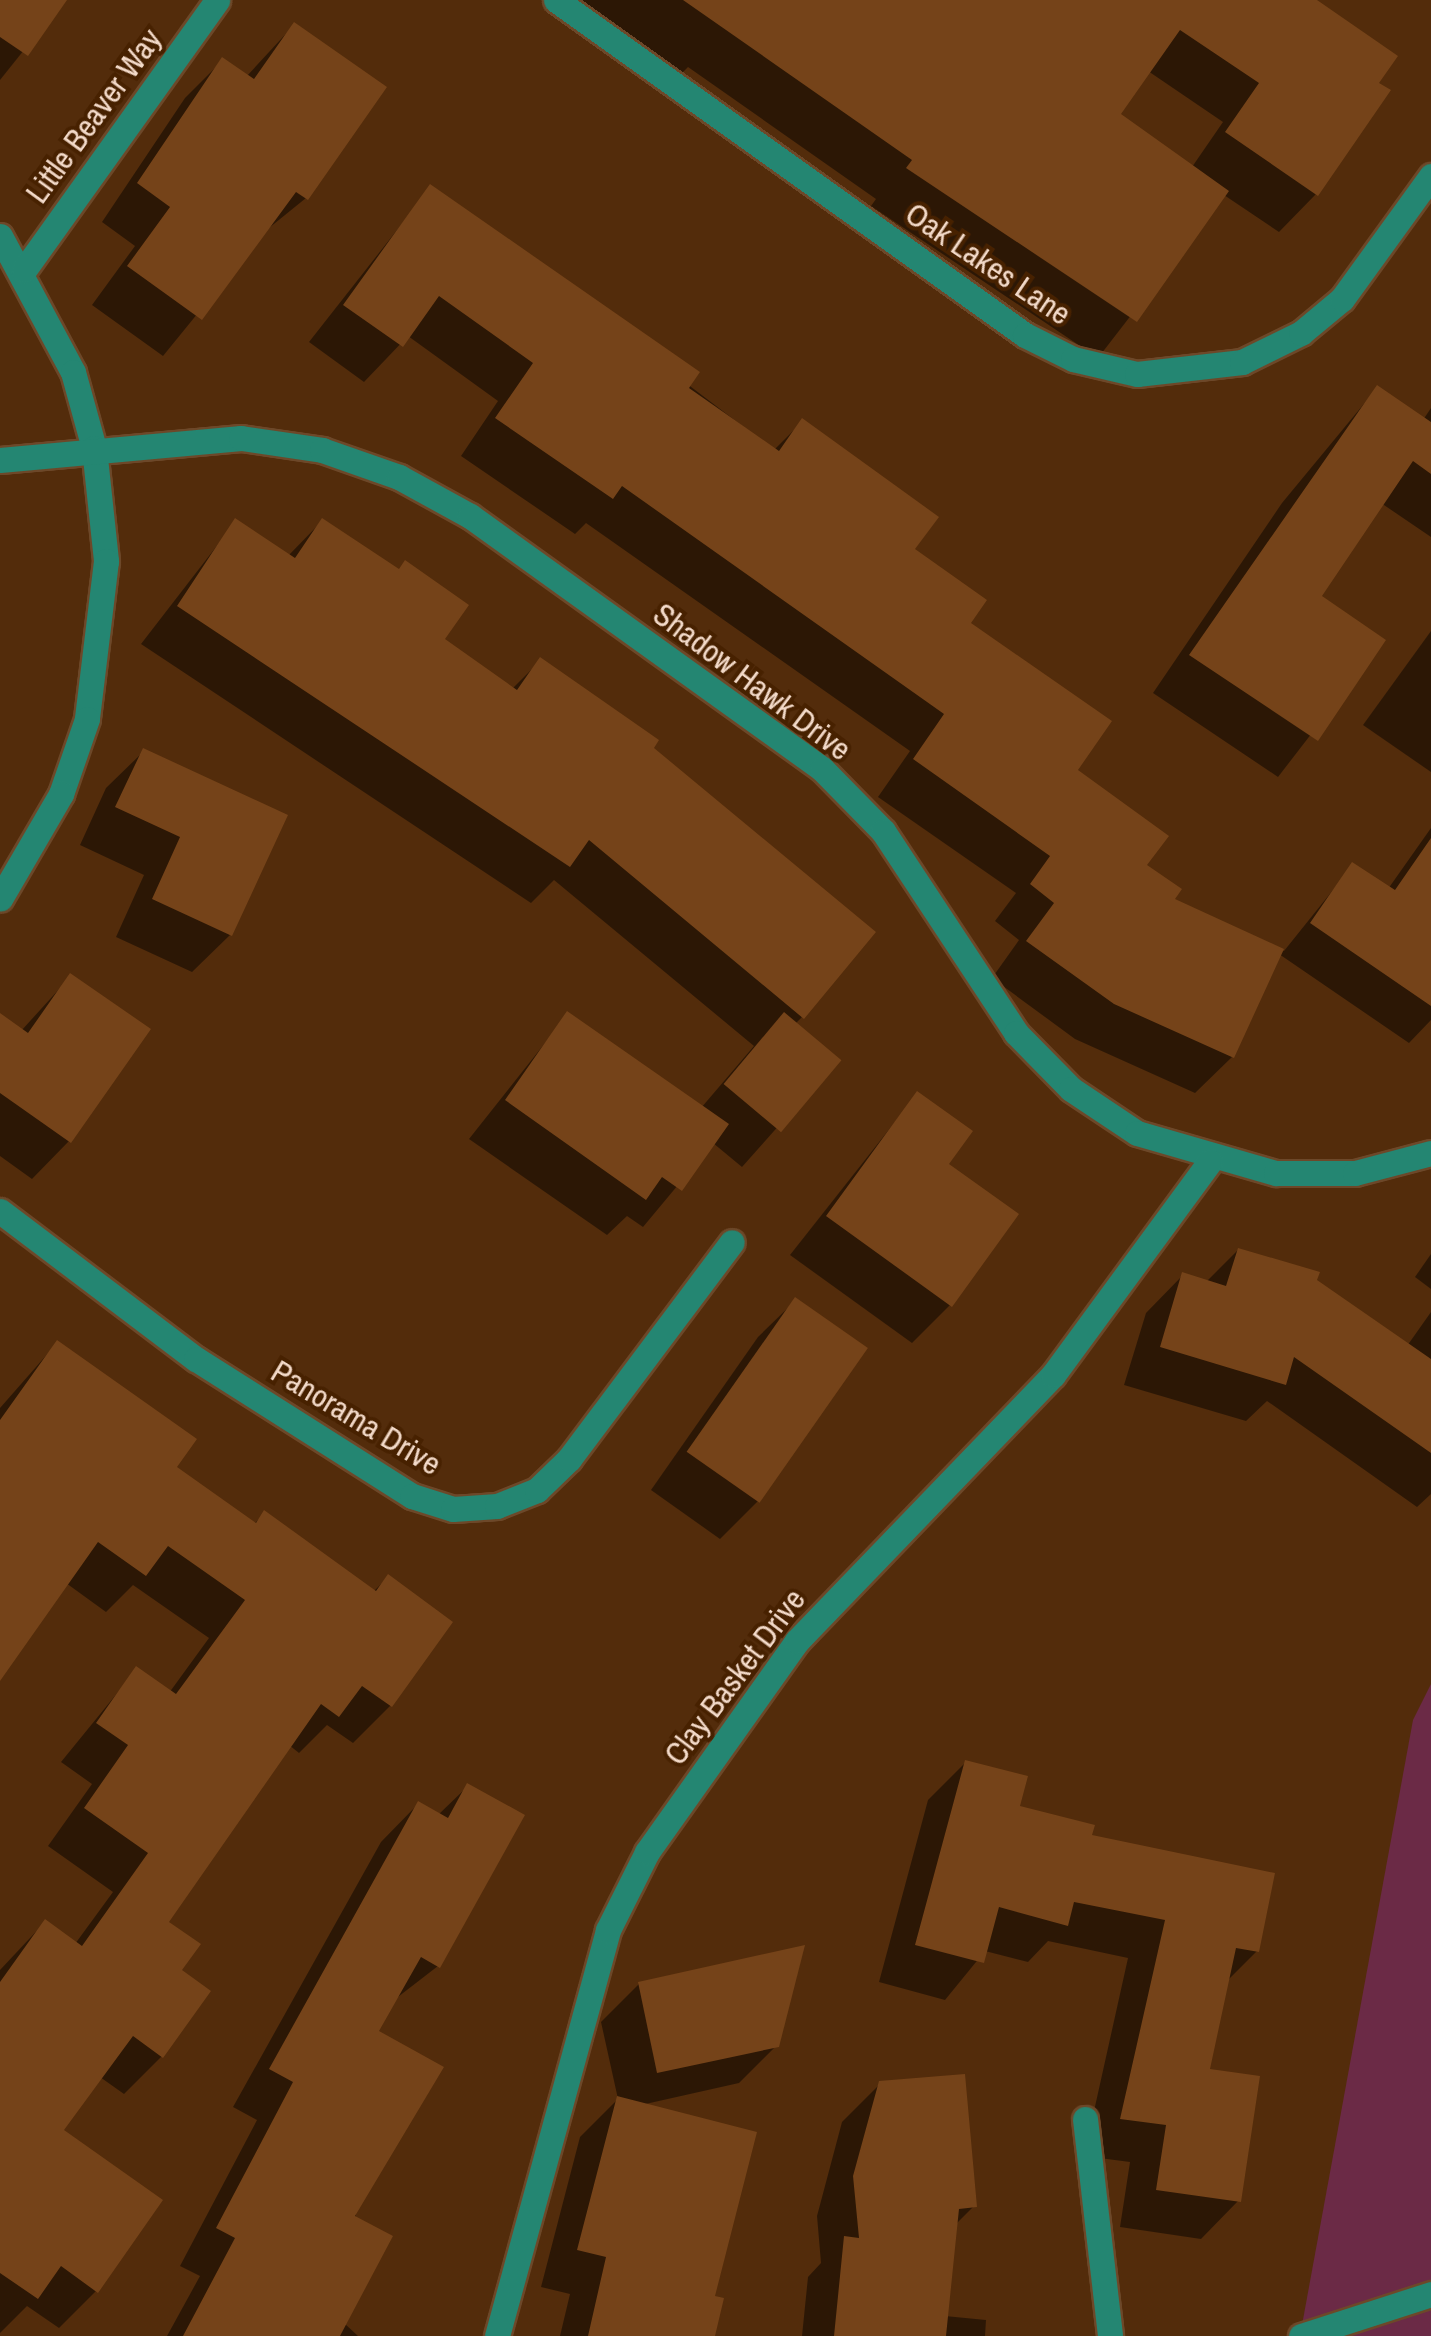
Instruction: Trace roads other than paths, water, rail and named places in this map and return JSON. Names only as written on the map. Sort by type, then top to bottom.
[{"type":"street","name":"Little Beaver Way","points":[[24,270],[218,0]]},
{"type":"street","name":"Oak Lakes Lane","points":[[556,0],[1025,334],[1073,359],[1137,374],[1242,362],[1301,333],[1342,300],[1431,176]]},
{"type":"street","points":[[0,236],[24,270],[73,372],[94,448],[106,561],[86,720],[61,794],[0,899]]},
{"type":"street","name":"Shadow Hawk Drive","points":[[0,460],[200,436],[322,450],[470,516],[822,769],[882,830],[1016,1033],[1057,1075],[1137,1132],[1210,1161],[1355,1172],[1431,1154]]},
{"type":"street","name":"Clay Basket Drive","points":[[497,2336],[608,1930],[647,1852],[797,1642],[1053,1375],[1210,1161]]},
{"type":"street","name":"Panorama Drive","points":[[0,1211],[196,1359],[412,1496],[453,1509],[524,1495],[569,1459],[732,1242]]},
{"type":"street","points":[[1085,2120],[1110,2336]]},
{"type":"street","points":[[1301,2336],[1370,2308],[1431,2294]]}]
